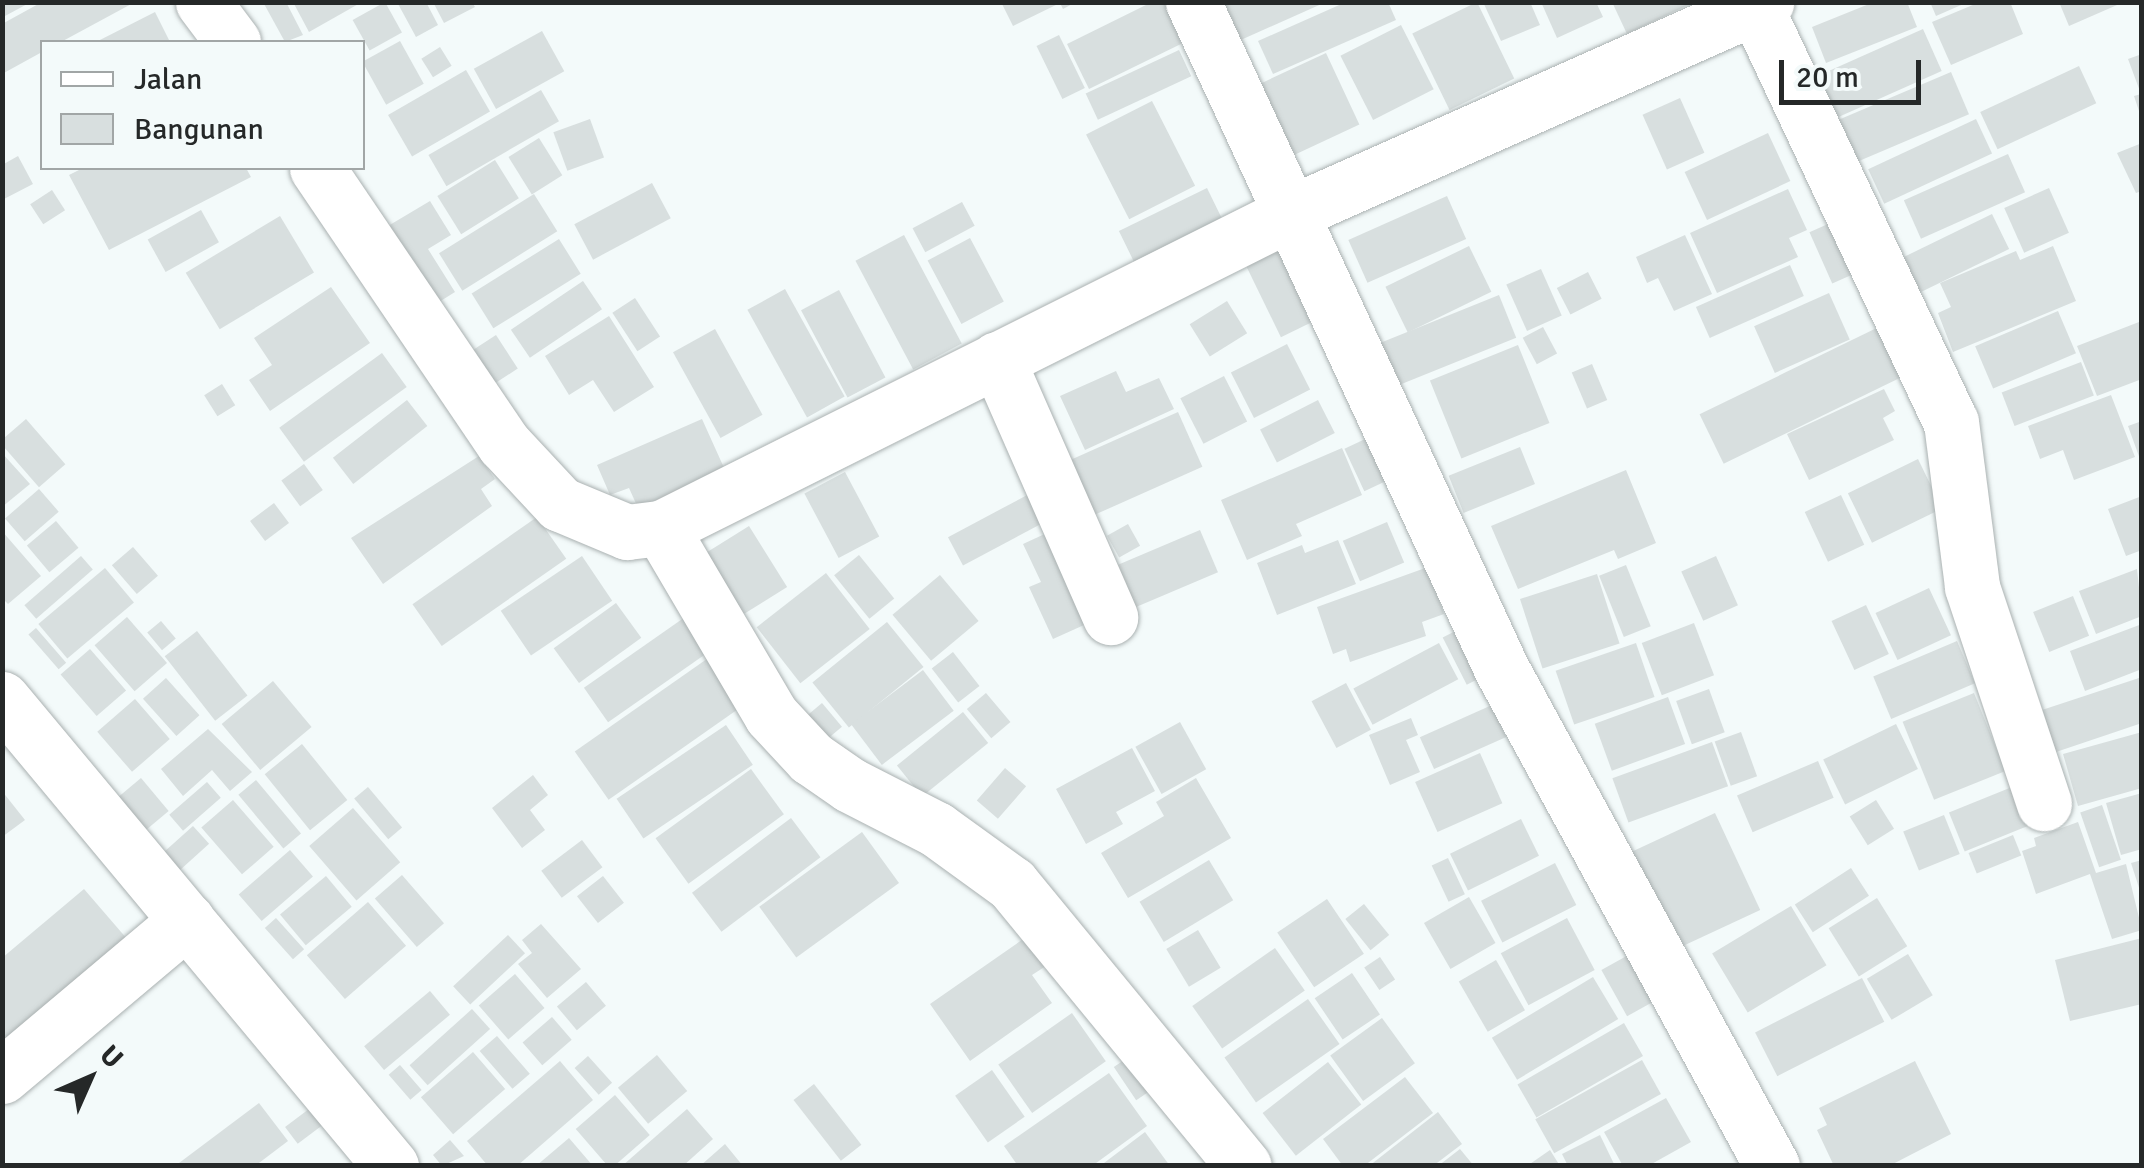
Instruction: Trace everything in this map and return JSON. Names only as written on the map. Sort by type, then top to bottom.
[{"type":"street","points":[[203,2],[232,40]]},
{"type":"street","points":[[1192,2],[1293,212],[1502,670],[1772,1166]]},
{"type":"street","points":[[318,170],[504,444],[547,493],[579,515],[627,532],[661,528],[1293,212],[1758,4],[1950,422],[1972,587],[2044,803]]},
{"type":"street","points":[[998,359],[1110,618]]},
{"type":"street","points":[[661,528],[784,729],[850,785],[936,829],[1012,884],[1244,1166]]},
{"type":"street","points":[[2,698],[390,1166]]},
{"type":"street","points":[[2,1076],[187,920]]},
{"type":"building","points":[[2,2],[31,2],[5,16]]},
{"type":"building","points":[[42,2],[135,2],[65,40],[40,40],[40,53],[2,74],[2,24]]},
{"type":"building","points":[[263,2],[286,2],[303,35],[284,40]]},
{"type":"building","points":[[293,2],[362,2],[309,32]]},
{"type":"building","points":[[385,2],[402,33],[370,51],[353,20]]},
{"type":"building","points":[[397,2],[426,2],[438,25],[416,37]]},
{"type":"building","points":[[433,2],[472,2],[475,7],[444,23]]},
{"type":"building","points":[[1001,2],[1076,2],[1063,9],[1060,3],[1013,26]]},
{"type":"building","points":[[1152,2],[1166,2],[1185,42],[1089,89],[1067,44]]},
{"type":"building","points":[[1217,2],[1326,2],[1234,43]]},
{"type":"building","points":[[1346,2],[1388,2],[1396,20],[1273,74],[1258,41]]},
{"type":"building","points":[[1477,2],[1514,78],[1450,110],[1412,34]]},
{"type":"building","points":[[1483,2],[1530,2],[1540,25],[1501,41]]},
{"type":"building","points":[[1541,2],[1596,2],[1603,17],[1557,38]]},
{"type":"building","points":[[1612,2],[1694,2],[1627,34]]},
{"type":"building","points":[[1874,2],[1907,2],[1917,27],[1826,63],[1812,27]]},
{"type":"building","points":[[1930,2],[1968,2],[1936,16]]},
{"type":"building","points":[[1980,2],[2010,2],[2023,34],[1951,65],[1932,22]]},
{"type":"building","points":[[2059,2],[2124,2],[2069,26]]},
{"type":"building","points":[[155,12],[169,40],[100,40]]},
{"type":"building","points":[[1401,25],[1434,89],[1373,120],[1340,56]]},
{"type":"building","points":[[1923,29],[1942,71],[1831,120],[1812,78]]},
{"type":"building","points":[[542,31],[564,71],[496,109],[474,69]]},
{"type":"building","points":[[1059,35],[1085,88],[1062,99],[1037,46]]},
{"type":"building","points":[[400,41],[424,84],[386,105],[365,60]]},
{"type":"building","points":[[440,47],[452,66],[433,77],[421,59]]},
{"type":"building","points":[[1179,50],[1191,76],[1098,120],[1086,94]]},
{"type":"building","points":[[1326,53],[1359,125],[1282,161],[1249,89]]},
{"type":"building","points":[[2142,54],[2141,117],[2134,96],[2141,94],[2128,59]]},
{"type":"building","points":[[2079,66],[2096,103],[1998,149],[1980,112]]},
{"type":"building","points":[[466,70],[490,112],[412,157],[388,115]]},
{"type":"building","points":[[1951,72],[1969,114],[1857,162],[1839,120]]},
{"type":"building","points":[[541,90],[559,121],[446,186],[428,155]]},
{"type":"building","points":[[1680,98],[1704,153],[1667,169],[1643,115]]},
{"type":"building","points":[[1152,101],[1195,186],[1129,219],[1086,135]]},
{"type":"building","points":[[590,119],[604,158],[567,171],[553,132]]},
{"type":"building","points":[[1976,119],[1992,153],[1884,204],[1868,169]]},
{"type":"building","points":[[1768,133],[1790,181],[1707,220],[1685,172]]},
{"type":"building","points":[[539,138],[562,175],[532,194],[508,157]]},
{"type":"building","points":[[2142,143],[2142,191],[2136,193],[2117,153]]},
{"type":"building","points":[[2008,154],[2025,192],[1921,239],[1904,200]]},
{"type":"building","points":[[18,156],[33,184],[2,200],[2,165]]},
{"type":"building","points":[[495,160],[519,198],[461,234],[437,196]]},
{"type":"building","points":[[79,170],[247,170],[251,177],[109,250],[69,175]]},
{"type":"building","points":[[652,183],[671,218],[593,260],[574,224]]},
{"type":"building","points":[[1207,188],[1228,232],[1140,275],[1119,231]]},
{"type":"building","points":[[2049,188],[2069,233],[2024,253],[2004,208]]},
{"type":"building","points":[[1788,189],[1807,230],[1789,238],[1798,257],[1717,293],[1690,233]]},
{"type":"building","points":[[52,190],[65,210],[43,224],[30,204]]},
{"type":"building","points":[[534,194],[557,231],[462,291],[439,253]]},
{"type":"building","points":[[1447,196],[1466,239],[1367,283],[1348,240]]},
{"type":"building","points":[[430,201],[451,235],[428,249],[455,292],[431,307],[383,229]]},
{"type":"building","points":[[962,202],[975,226],[925,252],[913,228]]},
{"type":"building","points":[[201,210],[219,242],[166,272],[148,240]]},
{"type":"building","points":[[1992,214],[2009,249],[1907,299],[1890,264]]},
{"type":"building","points":[[280,216],[314,273],[220,329],[186,273]]},
{"type":"building","points":[[1846,216],[1869,267],[1832,283],[1809,232]]},
{"type":"building","points":[[904,235],[962,344],[913,369],[855,261]]},
{"type":"building","points":[[1685,235],[1712,294],[1674,311],[1658,278],[1647,283],[1636,257]]},
{"type":"building","points":[[970,238],[1004,302],[961,324],[928,261]]},
{"type":"building","points":[[559,239],[581,274],[493,328],[472,294]]},
{"type":"building","points":[[1289,242],[1325,316],[1281,337],[1245,263]]},
{"type":"building","points":[[1469,246],[1491,292],[1408,333],[1385,287]]},
{"type":"building","points":[[2053,246],[2076,301],[1953,352],[1938,313],[1951,307],[1940,283],[2016,251],[2020,260]]},
{"type":"building","points":[[1790,265],[1804,296],[1710,338],[1696,307]]},
{"type":"building","points":[[1541,269],[1562,316],[1527,331],[1506,284]]},
{"type":"building","points":[[1588,272],[1602,299],[1570,315],[1557,288]]},
{"type":"building","points":[[583,281],[602,309],[530,358],[511,330]]},
{"type":"building","points":[[331,287],[370,343],[270,411],[249,380],[272,365],[254,338]]},
{"type":"building","points":[[785,289],[845,397],[807,417],[747,310]]},
{"type":"building","points":[[839,290],[885,377],[848,398],[801,310]]},
{"type":"building","points":[[1829,293],[1850,340],[1775,373],[1754,326]]},
{"type":"building","points":[[1499,295],[1516,338],[1397,386],[1379,343]]},
{"type":"building","points":[[635,298],[660,337],[637,351],[612,313]]},
{"type":"building","points":[[1227,301],[1247,333],[1210,357],[1190,324]]},
{"type":"building","points":[[2058,311],[2076,353],[1993,389],[1975,346]]},
{"type":"building","points":[[609,316],[654,387],[614,412],[593,380],[569,395],[545,356]]},
{"type":"building","points":[[1891,321],[1915,370],[1724,464],[1700,414]]},
{"type":"building","points":[[2139,322],[2142,379],[2097,396],[2077,346]]},
{"type":"building","points":[[1543,327],[1557,353],[1537,364],[1523,338]]},
{"type":"building","points":[[715,329],[763,415],[721,438],[673,352]]},
{"type":"building","points":[[496,335],[518,369],[494,384],[473,350]]},
{"type":"building","points":[[1287,344],[1310,389],[1254,418],[1231,373]]},
{"type":"building","points":[[1518,345],[1549,423],[1461,458],[1430,381]]},
{"type":"building","points":[[382,353],[407,387],[304,462],[279,428]]},
{"type":"building","points":[[2081,362],[2094,396],[2015,426],[2002,392]]},
{"type":"building","points":[[1592,364],[1607,400],[1587,408],[1572,373]]},
{"type":"building","points":[[1116,371],[1126,392],[1159,378],[1174,409],[1085,450],[1060,396]]},
{"type":"building","points":[[1224,376],[1247,421],[1203,444],[1180,398]]},
{"type":"building","points":[[222,384],[235,405],[217,416],[204,395]]},
{"type":"building","points":[[1884,389],[1895,411],[1883,418],[1894,440],[1809,480],[1787,434]]},
{"type":"building","points":[[2111,395],[2135,457],[2074,480],[2063,450],[2040,459],[2028,426]]},
{"type":"building","points":[[407,400],[427,426],[353,484],[333,458]]},
{"type":"building","points":[[1318,400],[1335,433],[1277,462],[1260,430]]},
{"type":"building","points":[[1178,412],[1202,467],[1092,516],[1067,461]]},
{"type":"building","points":[[26,419],[65,464],[39,487],[2,445],[2,440]]},
{"type":"building","points":[[702,419],[725,470],[638,508],[629,488],[610,495],[597,465]]},
{"type":"building","points":[[2142,421],[2142,462],[2141,462],[2128,426]]},
{"type":"building","points":[[1378,433],[1398,476],[1364,491],[1344,449]]},
{"type":"building","points":[[1520,447],[1535,484],[1464,513],[1449,476]]},
{"type":"building","points":[[1342,448],[1362,495],[1296,524],[1302,536],[1247,560],[1221,500]]},
{"type":"building","points":[[2,453],[30,484],[2,507]]},
{"type":"building","points":[[479,456],[495,479],[481,489],[492,506],[383,584],[351,538]]},
{"type":"building","points":[[1918,459],[1942,508],[1872,543],[1848,493]]},
{"type":"building","points":[[304,464],[323,490],[300,506],[281,480]]},
{"type":"building","points":[[1626,470],[1656,543],[1618,559],[1614,550],[1518,589],[1491,526]]},
{"type":"building","points":[[845,472],[879,536],[839,558],[804,494]]},
{"type":"building","points":[[39,489],[59,512],[25,541],[5,519]]},
{"type":"building","points":[[1031,493],[1046,521],[963,565],[948,537]]},
{"type":"building","points":[[1841,495],[1864,545],[1828,562],[1805,512]]},
{"type":"building","points":[[2142,496],[2142,550],[2126,556],[2108,509]]},
{"type":"building","points":[[274,503],[289,523],[265,541],[250,521]]},
{"type":"building","points":[[537,517],[566,559],[442,646],[412,604]]},
{"type":"building","points":[[56,521],[78,548],[49,572],[27,545]]},
{"type":"building","points":[[1387,522],[1404,563],[1360,581],[1343,541]]},
{"type":"building","points":[[1128,524],[1140,546],[1119,558],[1107,536]]},
{"type":"building","points":[[749,526],[787,587],[744,614],[706,553]]},
{"type":"building","points":[[1062,526],[1104,616],[1053,639],[1029,587],[1041,582],[1023,544]]},
{"type":"building","points":[[1200,530],[1218,572],[1136,607],[1118,565]]},
{"type":"building","points":[[2,531],[41,576],[8,604],[2,598]]},
{"type":"building","points":[[1338,540],[1356,584],[1277,615],[1257,563],[1302,545],[1305,553]]},
{"type":"building","points":[[133,547],[158,576],[137,594],[112,565]]},
{"type":"building","points":[[859,555],[894,599],[869,619],[834,575]]},
{"type":"building","points":[[81,556],[93,570],[36,619],[24,605]]},
{"type":"building","points":[[582,556],[612,601],[531,656],[501,611]]},
{"type":"building","points":[[1716,556],[1738,605],[1703,621],[1681,571]]},
{"type":"building","points":[[1626,565],[1651,626],[1624,637],[1599,576]]},
{"type":"building","points":[[1428,567],[1444,614],[1422,622],[1426,636],[1350,662],[1346,649],[1333,654],[1317,607]]},
{"type":"building","points":[[105,568],[134,602],[67,658],[38,624]]},
{"type":"building","points":[[2137,569],[2142,616],[2096,634],[2079,591]]},
{"type":"building","points":[[826,573],[870,629],[800,683],[757,627]]},
{"type":"building","points":[[1597,574],[1620,643],[1543,668],[1520,599]]},
{"type":"building","points":[[940,575],[979,621],[931,661],[893,615]]},
{"type":"building","points":[[1929,588],[1951,635],[1898,660],[1876,613]]},
{"type":"building","points":[[2073,596],[2089,636],[2049,652],[2033,612]]},
{"type":"building","points":[[616,603],[641,638],[579,683],[554,648]]},
{"type":"building","points":[[1866,605],[1889,654],[1854,670],[1832,621]]},
{"type":"building","points":[[688,615],[712,649],[608,722],[584,688]]},
{"type":"building","points":[[127,617],[167,663],[135,691],[95,645]]},
{"type":"building","points":[[161,621],[176,639],[162,650],[147,633]]},
{"type":"building","points":[[887,622],[924,667],[849,727],[812,682]]},
{"type":"building","points":[[1473,622],[1497,669],[1467,685],[1443,637]]},
{"type":"building","points":[[1694,623],[1714,675],[1662,695],[1642,643]]},
{"type":"building","points":[[2142,624],[2142,669],[2085,691],[2070,651]]},
{"type":"building","points":[[36,628],[66,663],[59,669],[28,635]]},
{"type":"building","points":[[197,631],[247,696],[215,721],[165,656]]},
{"type":"building","points":[[1957,641],[1975,683],[1891,719],[1873,677]]},
{"type":"building","points":[[1439,643],[1458,679],[1373,725],[1353,689]]},
{"type":"building","points":[[1636,643],[1655,697],[1574,725],[1556,671]]},
{"type":"building","points":[[90,649],[126,691],[97,716],[61,675]]},
{"type":"building","points":[[953,652],[979,686],[958,703],[932,669]]},
{"type":"building","points":[[714,654],[748,702],[609,800],[575,752]]},
{"type":"building","points":[[923,670],[954,711],[882,765],[851,724]]},
{"type":"building","points":[[2142,677],[2142,723],[2056,752],[2042,710]]},
{"type":"building","points":[[166,678],[199,715],[176,736],[143,699]]},
{"type":"building","points":[[273,681],[312,727],[260,770],[222,724]]},
{"type":"building","points":[[1346,683],[1371,730],[1336,748],[1312,701]]},
{"type":"building","points":[[1709,689],[1725,732],[1692,744],[1676,701]]},
{"type":"building","points":[[986,693],[1010,722],[991,738],[967,709]]},
{"type":"building","points":[[1974,693],[2005,771],[1934,800],[1903,722]]},
{"type":"building","points":[[1668,697],[1685,744],[1612,771],[1595,724]]},
{"type":"building","points":[[135,699],[170,739],[132,772],[97,732]]},
{"type":"building","points":[[822,703],[842,727],[820,745],[800,722]]},
{"type":"building","points":[[1492,705],[1506,737],[1434,769],[1420,737]]},
{"type":"building","points":[[963,712],[988,743],[922,797],[897,765]]},
{"type":"building","points":[[1411,718],[1418,735],[1406,740],[1420,772],[1390,785],[1369,735]]},
{"type":"building","points":[[1180,722],[1206,769],[1162,794],[1135,747]]},
{"type":"building","points":[[1896,724],[1918,769],[1845,804],[1823,760]]},
{"type":"building","points":[[726,725],[753,765],[643,839],[617,799]]},
{"type":"building","points":[[208,729],[252,772],[230,791],[212,770],[183,796],[161,769]]},
{"type":"building","points":[[1741,732],[1757,776],[1731,786],[1715,742]]},
{"type":"building","points":[[2142,732],[2142,788],[2078,806],[2063,754]]},
{"type":"building","points":[[1712,742],[1728,786],[1628,822],[1612,778]]},
{"type":"building","points":[[302,744],[347,800],[310,830],[265,774]]},
{"type":"building","points":[[1132,748],[1155,791],[1116,812],[1123,824],[1086,844],[1056,789]]},
{"type":"building","points":[[1480,753],[1502,803],[1438,832],[1415,782]]},
{"type":"building","points":[[1818,761],[1834,798],[1753,832],[1737,795]]},
{"type":"building","points":[[1005,768],[1026,786],[998,819],[977,800]]},
{"type":"building","points":[[751,769],[784,814],[688,884],[656,838]]},
{"type":"building","points":[[533,775],[548,795],[530,810],[545,830],[522,848],[492,808]]},
{"type":"building","points":[[141,778],[169,811],[140,835],[113,802]]},
{"type":"building","points":[[1196,778],[1231,838],[1128,898],[1101,853],[1164,816],[1156,802]]},
{"type":"building","points":[[256,780],[301,834],[283,848],[238,795]]},
{"type":"building","points":[[207,782],[221,798],[183,831],[169,815]]},
{"type":"building","points":[[368,787],[402,828],[388,839],[354,799]]},
{"type":"building","points":[[2012,787],[2028,826],[1965,851],[1949,812]]},
{"type":"building","points":[[2,791],[25,820],[2,837]]},
{"type":"building","points":[[2142,793],[2142,849],[2121,855],[2106,803]]},
{"type":"building","points":[[233,800],[274,847],[242,874],[201,828]]},
{"type":"building","points":[[1876,800],[1894,829],[1868,845],[1850,816]]},
{"type":"building","points":[[2102,805],[2121,860],[2099,867],[2080,812]]},
{"type":"building","points":[[353,808],[400,862],[356,900],[309,846]]},
{"type":"building","points":[[1715,813],[1760,910],[1670,952],[1625,855]]},
{"type":"building","points":[[1944,815],[1960,854],[1919,870],[1903,831]]},
{"type":"building","points":[[791,818],[820,857],[721,932],[692,893]]},
{"type":"building","points":[[1521,819],[1539,856],[1468,890],[1450,854]]},
{"type":"building","points":[[2078,822],[2096,873],[2126,864],[2142,930],[2112,939],[2090,874],[2036,894],[2022,851],[2036,846],[2034,838]]},
{"type":"building","points":[[193,826],[209,844],[176,874],[160,856]]},
{"type":"building","points":[[862,832],[899,883],[796,958],[759,907]]},
{"type":"building","points":[[2013,835],[2021,855],[1977,873],[1968,853]]},
{"type":"building","points":[[582,840],[602,867],[562,898],[541,871]]},
{"type":"building","points":[[290,850],[313,876],[262,921],[239,895]]},
{"type":"building","points":[[1448,858],[1465,894],[1449,902],[1432,866]]},
{"type":"building","points":[[1209,860],[1233,900],[1164,942],[1140,902]]},
{"type":"building","points":[[2142,860],[2142,894],[2141,894],[2131,863]]},
{"type":"building","points":[[1555,863],[1576,905],[1502,943],[1481,901]]},
{"type":"building","points":[[1851,868],[1869,896],[1813,932],[1795,904]]},
{"type":"building","points":[[402,875],[444,923],[417,947],[375,899]]},
{"type":"building","points":[[326,876],[352,907],[306,945],[280,915]]},
{"type":"building","points":[[603,876],[624,903],[598,923],[577,896]]},
{"type":"building","points":[[84,889],[134,947],[2,1059],[2,958]]},
{"type":"building","points":[[1469,897],[1496,943],[1450,969],[1424,923]]},
{"type":"building","points":[[1877,898],[1907,946],[1859,977],[1829,928]]},
{"type":"building","points":[[1327,899],[1364,954],[1314,987],[1277,933]]},
{"type":"building","points":[[368,902],[406,946],[345,999],[307,955]]},
{"type":"building","points":[[1364,904],[1389,935],[1371,950],[1345,919]]},
{"type":"building","points":[[1791,906],[1827,965],[1748,1013],[1712,953]]},
{"type":"building","points":[[276,918],[304,949],[293,959],[265,928]]},
{"type":"building","points":[[1567,918],[1595,970],[1528,1005],[1501,953]]},
{"type":"building","points":[[541,924],[581,969],[547,998],[518,964],[532,953],[522,940]]},
{"type":"building","points":[[1198,930],[1221,968],[1189,987],[1166,949]]},
{"type":"building","points":[[508,935],[525,953],[470,1004],[453,986]]},
{"type":"building","points":[[1029,935],[1049,964],[1032,975],[1052,1003],[970,1061],[930,1004]]},
{"type":"building","points":[[2142,938],[2142,1004],[2070,1021],[2055,960]]},
{"type":"building","points":[[1275,948],[1305,991],[1222,1049],[1192,1006]]},
{"type":"building","points":[[1632,953],[1658,999],[1627,1016],[1601,970]]},
{"type":"building","points":[[1908,954],[1933,995],[1892,1020],[1867,979]]},
{"type":"building","points":[[1380,957],[1395,979],[1379,990],[1364,968]]},
{"type":"building","points":[[1496,960],[1525,1010],[1488,1032],[1459,981]]},
{"type":"building","points":[[1352,973],[1380,1014],[1343,1040],[1315,998]]},
{"type":"building","points":[[515,974],[545,1008],[508,1039],[479,1005]]},
{"type":"building","points":[[1593,977],[1618,1019],[1517,1080],[1492,1038]]},
{"type":"building","points":[[1862,978],[1884,1022],[1777,1076],[1755,1032]]},
{"type":"building","points":[[586,982],[606,1006],[577,1030],[557,1006]]},
{"type":"building","points":[[430,991],[450,1015],[384,1070],[364,1046]]},
{"type":"building","points":[[1308,999],[1340,1044],[1256,1103],[1224,1058]]},
{"type":"building","points":[[472,1009],[490,1029],[428,1085],[410,1065]]},
{"type":"building","points":[[1072,1013],[1106,1061],[1032,1113],[998,1065]]},
{"type":"building","points":[[552,1017],[572,1040],[542,1065],[523,1043]]},
{"type":"building","points":[[1382,1018],[1415,1063],[1363,1101],[1330,1056]]},
{"type":"building","points":[[1624,1023],[1643,1056],[1536,1117],[1517,1084]]},
{"type":"building","points":[[497,1036],[530,1074],[512,1089],[480,1051]]},
{"type":"building","points":[[1142,1048],[1164,1081],[1136,1100],[1114,1067]]},
{"type":"building","points":[[473,1052],[505,1089],[453,1134],[421,1097]]},
{"type":"building","points":[[657,1055],[687,1091],[648,1124],[618,1088]]},
{"type":"building","points":[[588,1056],[612,1083],[599,1095],[575,1068]]},
{"type":"building","points":[[1642,1060],[1661,1094],[1554,1153],[1535,1119]]},
{"type":"building","points":[[560,1061],[593,1100],[517,1166],[488,1166],[467,1141]]},
{"type":"building","points":[[1915,1061],[1951,1134],[1889,1166],[1834,1166],[1817,1130],[1827,1125],[1819,1108]]},
{"type":"building","points":[[1328,1062],[1361,1105],[1296,1156],[1263,1113]]},
{"type":"building","points":[[400,1065],[422,1090],[410,1100],[389,1075]]},
{"type":"building","points":[[992,1070],[1025,1117],[988,1143],[955,1096]]},
{"type":"building","points":[[1109,1073],[1147,1126],[1092,1166],[1018,1166],[1004,1146]]},
{"type":"building","points":[[1405,1077],[1433,1113],[1364,1166],[1343,1166],[1323,1139]]},
{"type":"building","points":[[814,1084],[861,1145],[841,1161],[794,1100]]},
{"type":"building","points":[[615,1095],[650,1135],[614,1166],[608,1166],[576,1129]]},
{"type":"building","points":[[1666,1098],[1691,1142],[1648,1166],[1623,1166],[1604,1132]]},
{"type":"building","points":[[259,1103],[288,1141],[255,1166],[175,1166]]},
{"type":"building","points":[[313,1106],[326,1123],[298,1144],[285,1127]]},
{"type":"building","points":[[687,1109],[713,1139],[683,1166],[622,1166]]},
{"type":"building","points":[[1438,1112],[1462,1144],[1433,1166],[1369,1166]]},
{"type":"building","points":[[1145,1132],[1170,1166],[1100,1166]]},
{"type":"building","points":[[1600,1135],[1615,1166],[1568,1166],[1562,1154]]},
{"type":"building","points":[[569,1138],[593,1166],[536,1166]]},
{"type":"building","points":[[450,1140],[464,1156],[442,1166],[433,1155]]},
{"type":"building","points":[[725,1144],[743,1166],[700,1166]]},
{"type":"building","points":[[1460,1149],[1474,1166],[1438,1166]]},
{"type":"building","points":[[1550,1150],[1560,1166],[1527,1166]]}]
